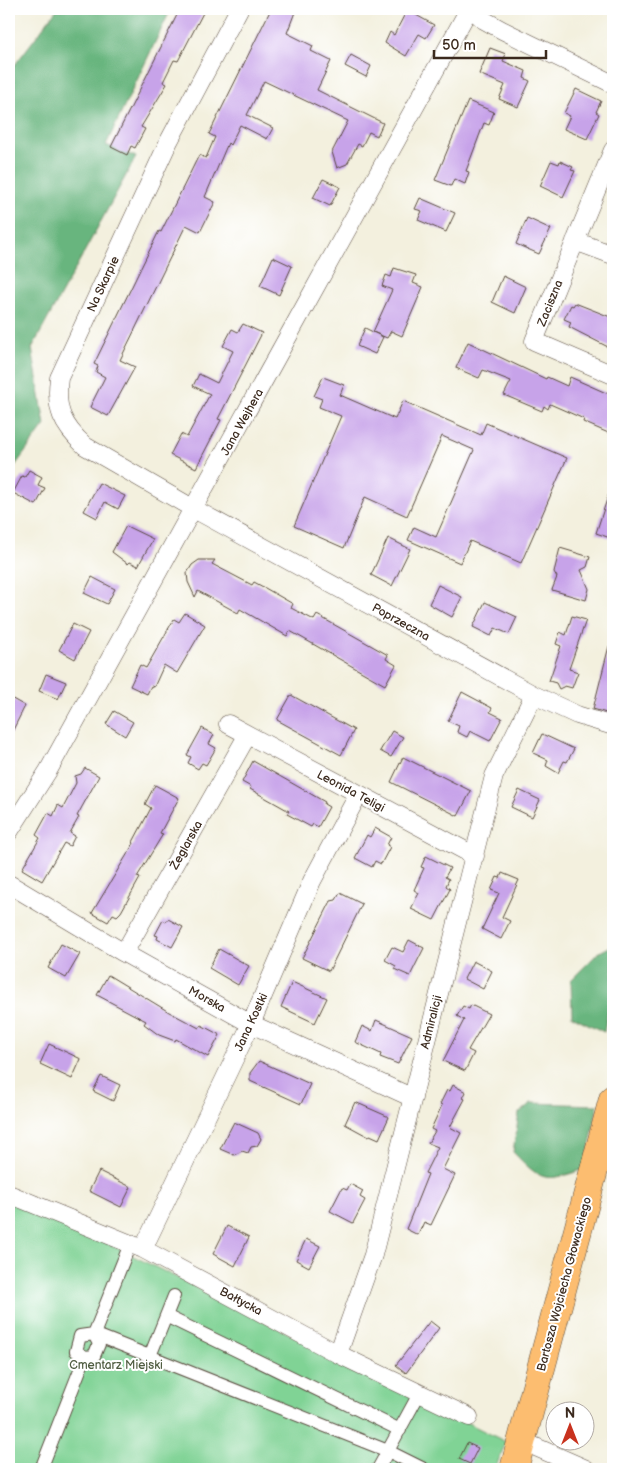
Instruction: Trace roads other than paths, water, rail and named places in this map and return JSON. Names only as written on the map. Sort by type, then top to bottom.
[{"type":"main road","name":"Bartosza Wojciecha Głowackiego","points":[[514,1469],[613,1099]]},
{"type":"street","name":"Na Skarpie","points":[[194,509],[85,446],[71,433],[64,423],[57,395],[59,378],[169,141],[239,9]]},
{"type":"street","name":"Jana Wejhera","points":[[9,832],[48,771],[470,9]]},
{"type":"street","points":[[470,9],[484,20],[502,30],[613,84]]},
{"type":"street","name":"Zaciszna","points":[[613,150],[534,341],[613,375]]},
{"type":"street","points":[[575,240],[613,255]]},
{"type":"street","name":"Poprzeczna","points":[[194,509],[534,695],[577,715],[613,726]]},
{"type":"street","name":"Admiralicji","points":[[338,1354],[373,1255],[494,776],[534,695]]},
{"type":"street","name":"Leonida Teligi","points":[[228,724],[247,736],[475,856]]},
{"type":"street","name":"Żeglarska","points":[[124,953],[247,736]]},
{"type":"street","name":"Jana Kostki","points":[[137,1246],[251,1024],[312,881],[358,795]]},
{"type":"street","name":"Morska","points":[[9,884],[124,953],[251,1024],[413,1098]]},
{"type":"street","name":"Bałtycka","points":[[9,1194],[137,1246],[338,1354],[469,1417]]},
{"type":"street","points":[[94,1334],[137,1246]]},
{"type":"street","points":[[150,1356],[174,1296]]},
{"type":"street","points":[[166,1316],[400,1430]]},
{"type":"street","points":[[94,1334],[388,1451],[424,1469]]},
{"type":"street","points":[[41,1469],[85,1357],[94,1356],[99,1344],[94,1334]]},
{"type":"street","points":[[378,1469],[419,1394]]},
{"type":"street","points":[[522,1441],[586,1469]]},
{"type":"park label","name":"Cmentarz Miejski","points":[[116,1365]]}]
